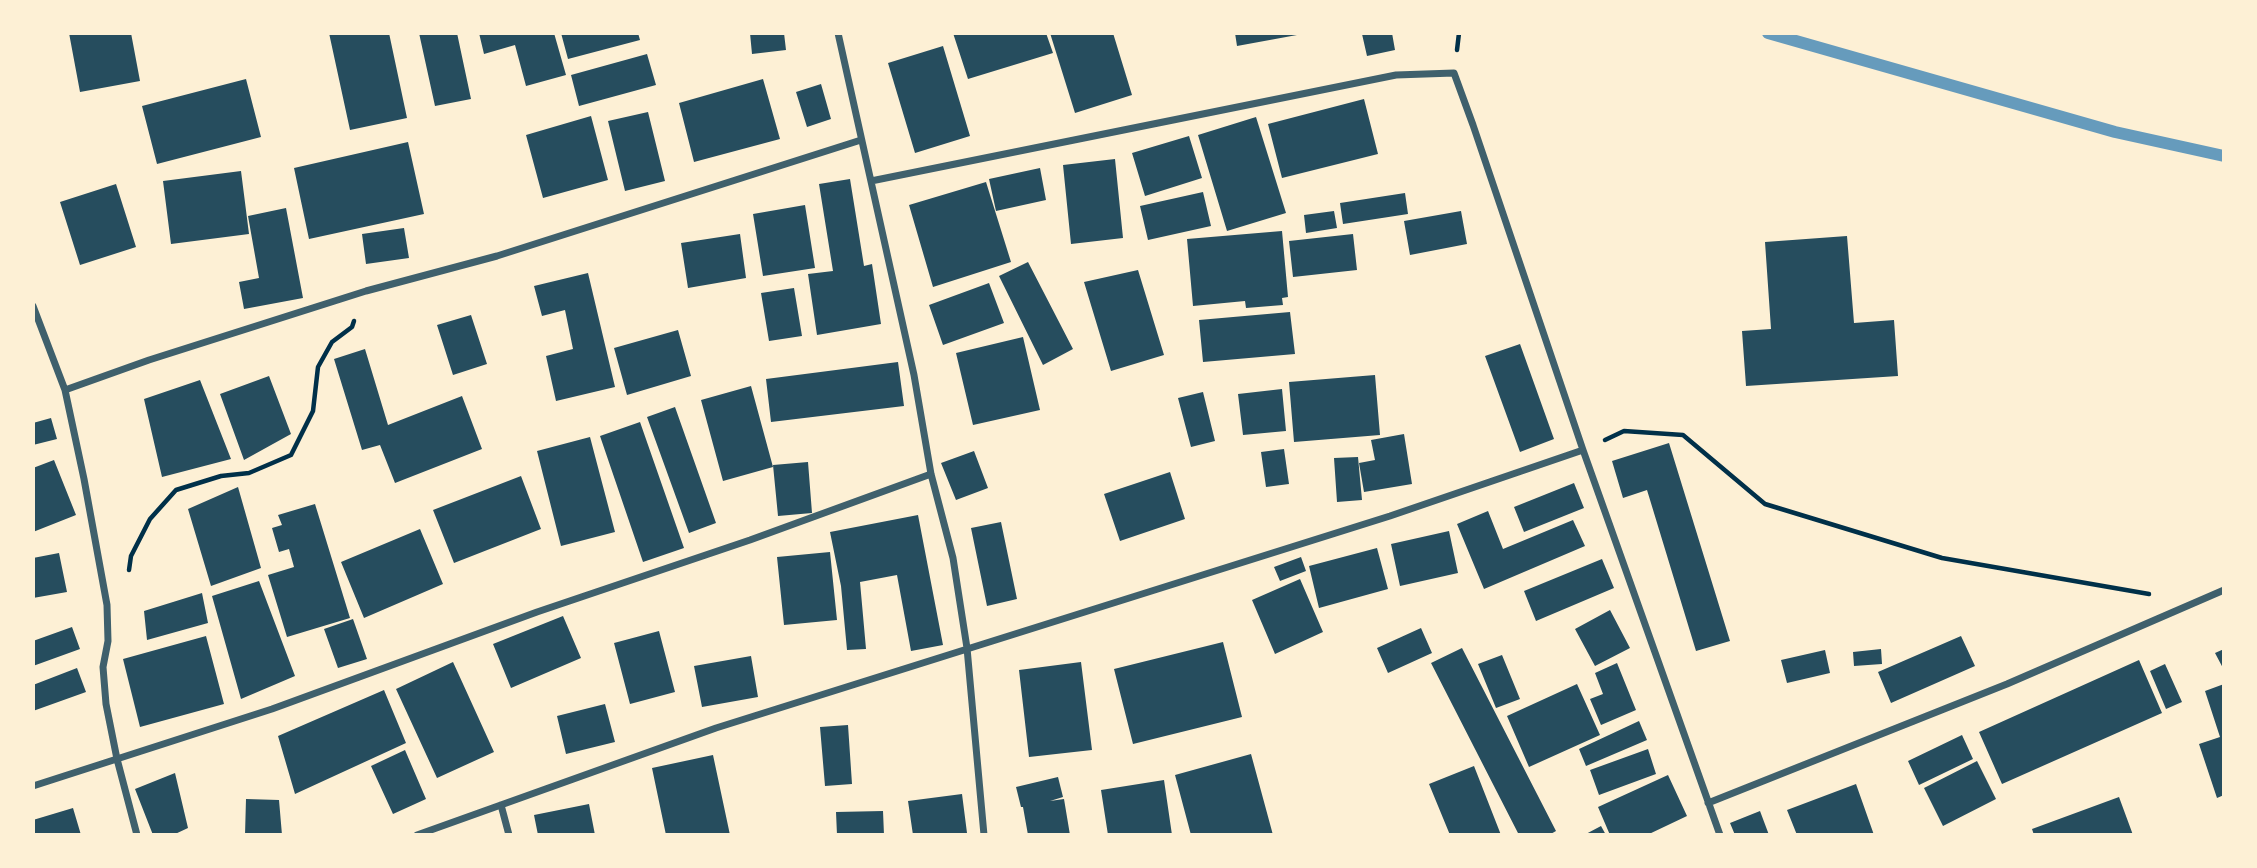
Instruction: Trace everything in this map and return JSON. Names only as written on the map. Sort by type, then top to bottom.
[{"type":"street","points":[[838,33],[914,374],[931,474],[953,558],[967,648],[984,835]]},
{"type":"street","points":[[871,181],[1396,75],[1454,74],[1583,450],[1720,835]]},
{"type":"street","points":[[65,390],[149,360],[366,291],[497,256],[861,140]]},
{"type":"street","points":[[33,306],[65,390],[84,479],[107,605],[108,640],[103,667],[106,704],[137,835]]},
{"type":"street","points":[[417,835],[716,728],[1390,516],[1583,450]]},
{"type":"street","points":[[33,786],[272,709],[537,612],[750,540],[931,474]]},
{"type":"street","points":[[1708,803],[2007,684],[2224,590]]},
{"type":"street","points":[[501,805],[509,835]]},
{"type":"path","points":[[127,582],[131,556],[150,519],[176,490],[222,476],[249,473],[291,455],[313,411],[318,367],[332,342],[352,327],[366,291]]},
{"type":"path","points":[[1583,450],[1624,431],[1684,435],[1765,504],[1942,558],[2198,602]]},
{"type":"building","points":[[69,33],[131,33],[140,81],[80,92]]},
{"type":"building","points":[[329,33],[389,33],[407,118],[350,130]]},
{"type":"building","points":[[419,33],[457,33],[471,99],[435,106]]},
{"type":"building","points":[[479,33],[554,33],[566,75],[526,86],[515,45],[484,54]]},
{"type":"building","points":[[561,33],[638,33],[640,40],[568,59]]},
{"type":"building","points":[[750,33],[784,33],[786,50],[752,54]]},
{"type":"building","points":[[953,33],[1046,33],[1053,53],[968,79]]},
{"type":"building","points":[[1050,33],[1113,33],[1132,95],[1075,113]]},
{"type":"building","points":[[1235,33],[1296,33],[1297,35],[1237,46]]},
{"type":"building","points":[[1392,33],[1395,50],[1367,56],[1362,34]]},
{"type":"building","points":[[943,46],[970,136],[915,153],[888,63]]},
{"type":"building","points":[[647,54],[656,85],[579,106],[571,75]]},
{"type":"building","points":[[246,79],[261,137],[157,164],[142,106]]},
{"type":"building","points":[[763,79],[780,139],[694,162],[679,103]]},
{"type":"building","points":[[821,84],[831,119],[807,127],[796,92]]},
{"type":"building","points":[[1364,99],[1378,154],[1282,178],[1268,124]]},
{"type":"building","points":[[648,112],[665,181],[625,191],[608,121]]},
{"type":"building","points":[[591,116],[608,180],[543,198],[526,135]]},
{"type":"building","points":[[1256,117],[1286,213],[1227,231],[1198,135]]},
{"type":"building","points":[[1189,136],[1202,178],[1145,196],[1132,153]]},
{"type":"building","points":[[408,142],[424,214],[309,239],[294,168]]},
{"type":"building","points":[[1115,159],[1123,238],[1071,244],[1063,165]]},
{"type":"building","points":[[1040,168],[1046,200],[996,211],[989,179]]},
{"type":"building","points":[[241,171],[249,234],[171,244],[163,181]]},
{"type":"building","points":[[850,179],[864,266],[872,264],[881,324],[817,335],[808,274],[833,271],[819,184]]},
{"type":"building","points":[[986,182],[1011,262],[933,287],[909,205]]},
{"type":"building","points":[[116,184],[136,247],[80,265],[60,202]]},
{"type":"building","points":[[1203,192],[1211,226],[1148,240],[1140,206]]},
{"type":"building","points":[[1405,193],[1408,214],[1343,224],[1340,203]]},
{"type":"building","points":[[805,205],[815,268],[763,276],[753,214]]},
{"type":"building","points":[[286,208],[303,298],[244,309],[239,282],[259,278],[248,216]]},
{"type":"building","points":[[1334,211],[1337,228],[1306,233],[1304,215]]},
{"type":"building","points":[[1461,211],[1467,244],[1410,255],[1404,221]]},
{"type":"building","points":[[404,228],[409,258],[366,264],[362,234]]},
{"type":"building","points":[[1282,231],[1288,297],[1282,298],[1283,305],[1246,308],[1245,301],[1193,306],[1187,239]]},
{"type":"building","points":[[740,234],[746,278],[688,288],[681,243]]},
{"type":"building","points":[[1353,234],[1357,270],[1293,277],[1289,241]]},
{"type":"building","points":[[1847,236],[1854,323],[1894,320],[1898,376],[1746,386],[1742,331],[1771,329],[1765,242]]},
{"type":"building","points":[[1028,262],[1073,349],[1043,365],[999,276]]},
{"type":"building","points":[[1138,270],[1164,355],[1111,371],[1084,282]]},
{"type":"building","points":[[588,273],[615,387],[556,401],[546,356],[573,349],[565,310],[542,316],[534,286]]},
{"type":"building","points":[[989,283],[1004,323],[943,345],[929,305]]},
{"type":"building","points":[[794,288],[802,336],[769,341],[761,293]]},
{"type":"building","points":[[1290,312],[1295,354],[1203,362],[1199,320]]},
{"type":"building","points":[[471,315],[487,364],[453,375],[437,325]]},
{"type":"building","points":[[678,330],[691,376],[627,395],[614,348]]},
{"type":"building","points":[[1023,337],[1040,410],[973,425],[956,353]]},
{"type":"building","points":[[1520,344],[1554,439],[1520,452],[1485,356]]},
{"type":"building","points":[[365,349],[388,425],[462,396],[482,449],[395,483],[380,445],[362,450],[334,359]]},
{"type":"building","points":[[898,362],[904,406],[771,422],[766,379]]},
{"type":"building","points":[[1375,375],[1380,435],[1294,442],[1289,382]]},
{"type":"building","points":[[269,376],[291,434],[244,460],[220,394]]},
{"type":"building","points":[[200,380],[231,459],[162,477],[144,399]]},
{"type":"building","points":[[751,386],[773,467],[723,481],[701,400]]},
{"type":"building","points":[[1282,389],[1286,431],[1243,435],[1238,394]]},
{"type":"building","points":[[1203,392],[1215,441],[1191,447],[1178,398]]},
{"type":"building","points":[[675,407],[716,523],[689,533],[647,417]]},
{"type":"building","points":[[51,418],[57,439],[33,445],[33,423]]},
{"type":"building","points":[[640,422],[684,548],[643,562],[600,436]]},
{"type":"building","points":[[1404,434],[1412,484],[1364,492],[1359,463],[1375,460],[1371,440]]},
{"type":"building","points":[[590,437],[615,532],[561,546],[537,451]]},
{"type":"building","points":[[1669,443],[1730,641],[1696,651],[1647,490],[1623,498],[1612,461]]},
{"type":"building","points":[[1284,449],[1289,484],[1266,487],[1261,452]]},
{"type":"building","points":[[974,451],[988,488],[956,500],[941,463]]},
{"type":"building","points":[[1358,457],[1362,500],[1337,502],[1334,458]]},
{"type":"building","points":[[54,460],[76,515],[33,532],[33,468]]},
{"type":"building","points":[[808,462],[812,513],[778,516],[773,465]]},
{"type":"building","points":[[1170,472],[1185,519],[1120,541],[1104,494]]},
{"type":"building","points":[[521,476],[541,529],[454,563],[433,510]]},
{"type":"building","points":[[1574,483],[1584,508],[1524,532],[1514,507]]},
{"type":"building","points":[[238,487],[261,568],[211,586],[188,509]]},
{"type":"building","points":[[315,504],[350,618],[287,637],[268,575],[294,567],[289,549],[279,552],[272,528],[282,525],[278,515]]},
{"type":"building","points":[[1488,511],[1503,549],[1573,520],[1585,546],[1484,589],[1457,524]]},
{"type":"building","points":[[918,515],[943,645],[911,651],[897,575],[860,582],[866,649],[847,650],[841,586],[830,532]]},
{"type":"building","points":[[1001,522],[1017,599],[987,606],[971,528]]},
{"type":"building","points":[[420,529],[443,584],[364,618],[341,562]]},
{"type":"building","points":[[1449,531],[1458,573],[1400,586],[1391,544]]},
{"type":"building","points":[[1377,548],[1388,589],[1319,608],[1309,566]]},
{"type":"building","points":[[830,552],[837,620],[784,625],[777,557]]},
{"type":"building","points":[[59,553],[67,592],[33,598],[33,558]]},
{"type":"building","points":[[1301,557],[1306,571],[1280,581],[1274,567]]},
{"type":"building","points":[[1602,559],[1614,588],[1536,621],[1524,591]]},
{"type":"building","points":[[1300,579],[1323,632],[1275,654],[1252,600]]},
{"type":"building","points":[[259,581],[295,676],[241,699],[212,596]]},
{"type":"building","points":[[202,593],[208,623],[147,640],[144,611]]},
{"type":"building","points":[[1610,610],[1630,648],[1595,666],[1575,629]]},
{"type":"building","points":[[563,616],[581,658],[511,688],[493,644]]},
{"type":"building","points":[[353,619],[367,659],[338,668],[324,629]]},
{"type":"building","points":[[72,627],[80,649],[33,666],[33,641]]},
{"type":"building","points":[[1421,628],[1432,653],[1388,673],[1377,648]]},
{"type":"building","points":[[659,631],[675,692],[630,704],[614,643]]},
{"type":"building","points":[[206,636],[224,704],[140,727],[123,659]]},
{"type":"building","points":[[1961,636],[1975,666],[1891,703],[1878,672]]},
{"type":"building","points":[[1223,642],[1242,717],[1133,744],[1114,669]]},
{"type":"building","points":[[1462,648],[1556,831],[1549,835],[1519,835],[1431,663]]},
{"type":"building","points":[[1881,649],[1882,664],[1854,666],[1853,652]]},
{"type":"building","points":[[2224,649],[2224,670],[2215,653]]},
{"type":"building","points":[[1825,650],[1830,673],[1787,683],[1781,660]]},
{"type":"building","points":[[1502,655],[1520,699],[1496,708],[1478,664]]},
{"type":"building","points":[[751,656],[758,697],[702,707],[694,666]]},
{"type":"building","points":[[2139,660],[2162,713],[2002,784],[1979,732]]},
{"type":"building","points":[[453,662],[494,752],[437,778],[396,689]]},
{"type":"building","points":[[1081,662],[1092,750],[1029,757],[1019,670]]},
{"type":"building","points":[[1617,663],[1636,710],[1601,725],[1590,699],[1603,694],[1595,673]]},
{"type":"building","points":[[2165,664],[2182,702],[2166,709],[2150,671]]},
{"type":"building","points":[[77,668],[86,692],[33,711],[33,685]]},
{"type":"building","points":[[1577,684],[1600,735],[1529,767],[1507,716]]},
{"type":"building","points":[[2224,684],[2224,795],[2217,798],[2199,744],[2220,737],[2205,691]]},
{"type":"building","points":[[384,690],[406,743],[295,794],[278,736]]},
{"type":"building","points":[[605,704],[615,742],[566,754],[557,716]]},
{"type":"building","points":[[1639,721],[1647,740],[1586,766],[1579,749]]},
{"type":"building","points":[[848,725],[852,784],[825,786],[820,727]]},
{"type":"building","points":[[1962,735],[1973,759],[1919,785],[1908,761]]},
{"type":"building","points":[[1648,749],[1656,774],[1599,795],[1590,770]]},
{"type":"building","points":[[405,750],[426,799],[393,814],[371,766]]},
{"type":"building","points":[[1251,754],[1273,835],[1191,835],[1175,775]]},
{"type":"building","points":[[713,755],[730,835],[666,835],[652,768]]},
{"type":"building","points":[[1977,761],[1996,799],[1943,826],[1924,788]]},
{"type":"building","points":[[1474,766],[1501,835],[1450,835],[1429,784]]},
{"type":"building","points":[[175,773],[188,828],[173,835],[153,835],[135,789]]},
{"type":"building","points":[[1668,775],[1687,816],[1647,835],[1610,835],[1598,807]]},
{"type":"building","points":[[1058,777],[1063,797],[1050,801],[1064,799],[1070,835],[1028,835],[1016,787]]},
{"type":"building","points":[[1164,780],[1172,835],[1108,835],[1101,790]]},
{"type":"building","points":[[1856,784],[1874,835],[1797,835],[1787,810]]},
{"type":"building","points":[[962,794],[967,833],[913,835],[908,801]]},
{"type":"building","points":[[2119,797],[2133,835],[2034,835],[2032,829]]},
{"type":"building","points":[[246,799],[279,800],[282,835],[245,835]]},
{"type":"building","points":[[589,804],[595,835],[538,835],[534,815]]},
{"type":"building","points":[[73,808],[81,835],[33,835],[33,820]]},
{"type":"building","points":[[883,811],[884,835],[837,835],[836,812]]},
{"type":"building","points":[[1760,811],[1769,835],[1735,835],[1730,823]]},
{"type":"building","points":[[1601,826],[1606,835],[1584,835]]},
{"type":"waterway","points":[[1768,33],[2115,132],[2224,156]]}]
